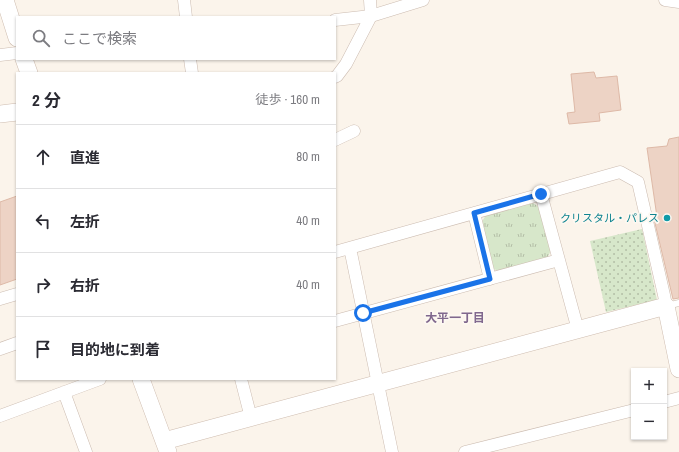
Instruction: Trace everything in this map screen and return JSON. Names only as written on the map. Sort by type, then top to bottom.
[{"type":"street","points":[[5,0],[16,35]]},
{"type":"street","points":[[184,0],[186,16]]},
{"type":"street","points":[[336,76],[346,64],[371,16],[370,0]]},
{"type":"street","points":[[336,20],[371,16],[423,0]]},
{"type":"street","points":[[665,0],[679,2]]},
{"type":"street","points":[[0,55],[16,53]]},
{"type":"street","points":[[24,60],[29,72]]},
{"type":"street","points":[[190,60],[192,72]]},
{"type":"street","points":[[0,114],[16,112]]},
{"type":"street","points":[[336,140],[354,131]]},
{"type":"street","points":[[336,252],[620,172],[638,182],[664,295],[672,305],[679,369]]},
{"type":"street","points":[[541,194],[578,330]]},
{"type":"street","points":[[474,213],[490,279]]},
{"type":"street","points":[[350,248],[392,452]]},
{"type":"street","points":[[336,321],[560,260]]},
{"type":"street","points":[[0,299],[16,294]]},
{"type":"street","points":[[141,380],[166,447],[251,418],[672,305]]},
{"type":"street","points":[[0,349],[16,343]]},
{"type":"street","points":[[0,416],[97,380]]},
{"type":"street","points":[[240,380],[251,418]]},
{"type":"street","points":[[64,392],[86,452]]},
{"type":"street","points":[[667,401],[679,398]]},
{"type":"street","points":[[465,452],[631,411]]},
{"type":"green space","points":[[533,203],[539,207],[551,250],[547,259],[500,271],[493,269],[481,223],[486,215]]},
{"type":"green space","points":[[642,229],[657,300],[606,312],[590,241]]},
{"type":"building","points":[[594,72],[596,78],[617,76],[621,110],[599,113],[600,121],[569,124],[567,113],[575,112],[571,74]]},
{"type":"building","name":"クリスタル・パレス","points":[[679,137],[679,298],[673,299],[654,219],[657,217],[647,148],[667,146],[669,139]]},
{"type":"building","points":[[16,196],[16,279],[0,285],[0,202]]},
{"type":"place","name":"クリスタル・パレス","points":[[667,218]]},
{"type":"district","name":"大平一丁目","points":[[455,318]]},
{"type":"route","points":[[363,313],[490,279],[474,213],[541,194]]}]
